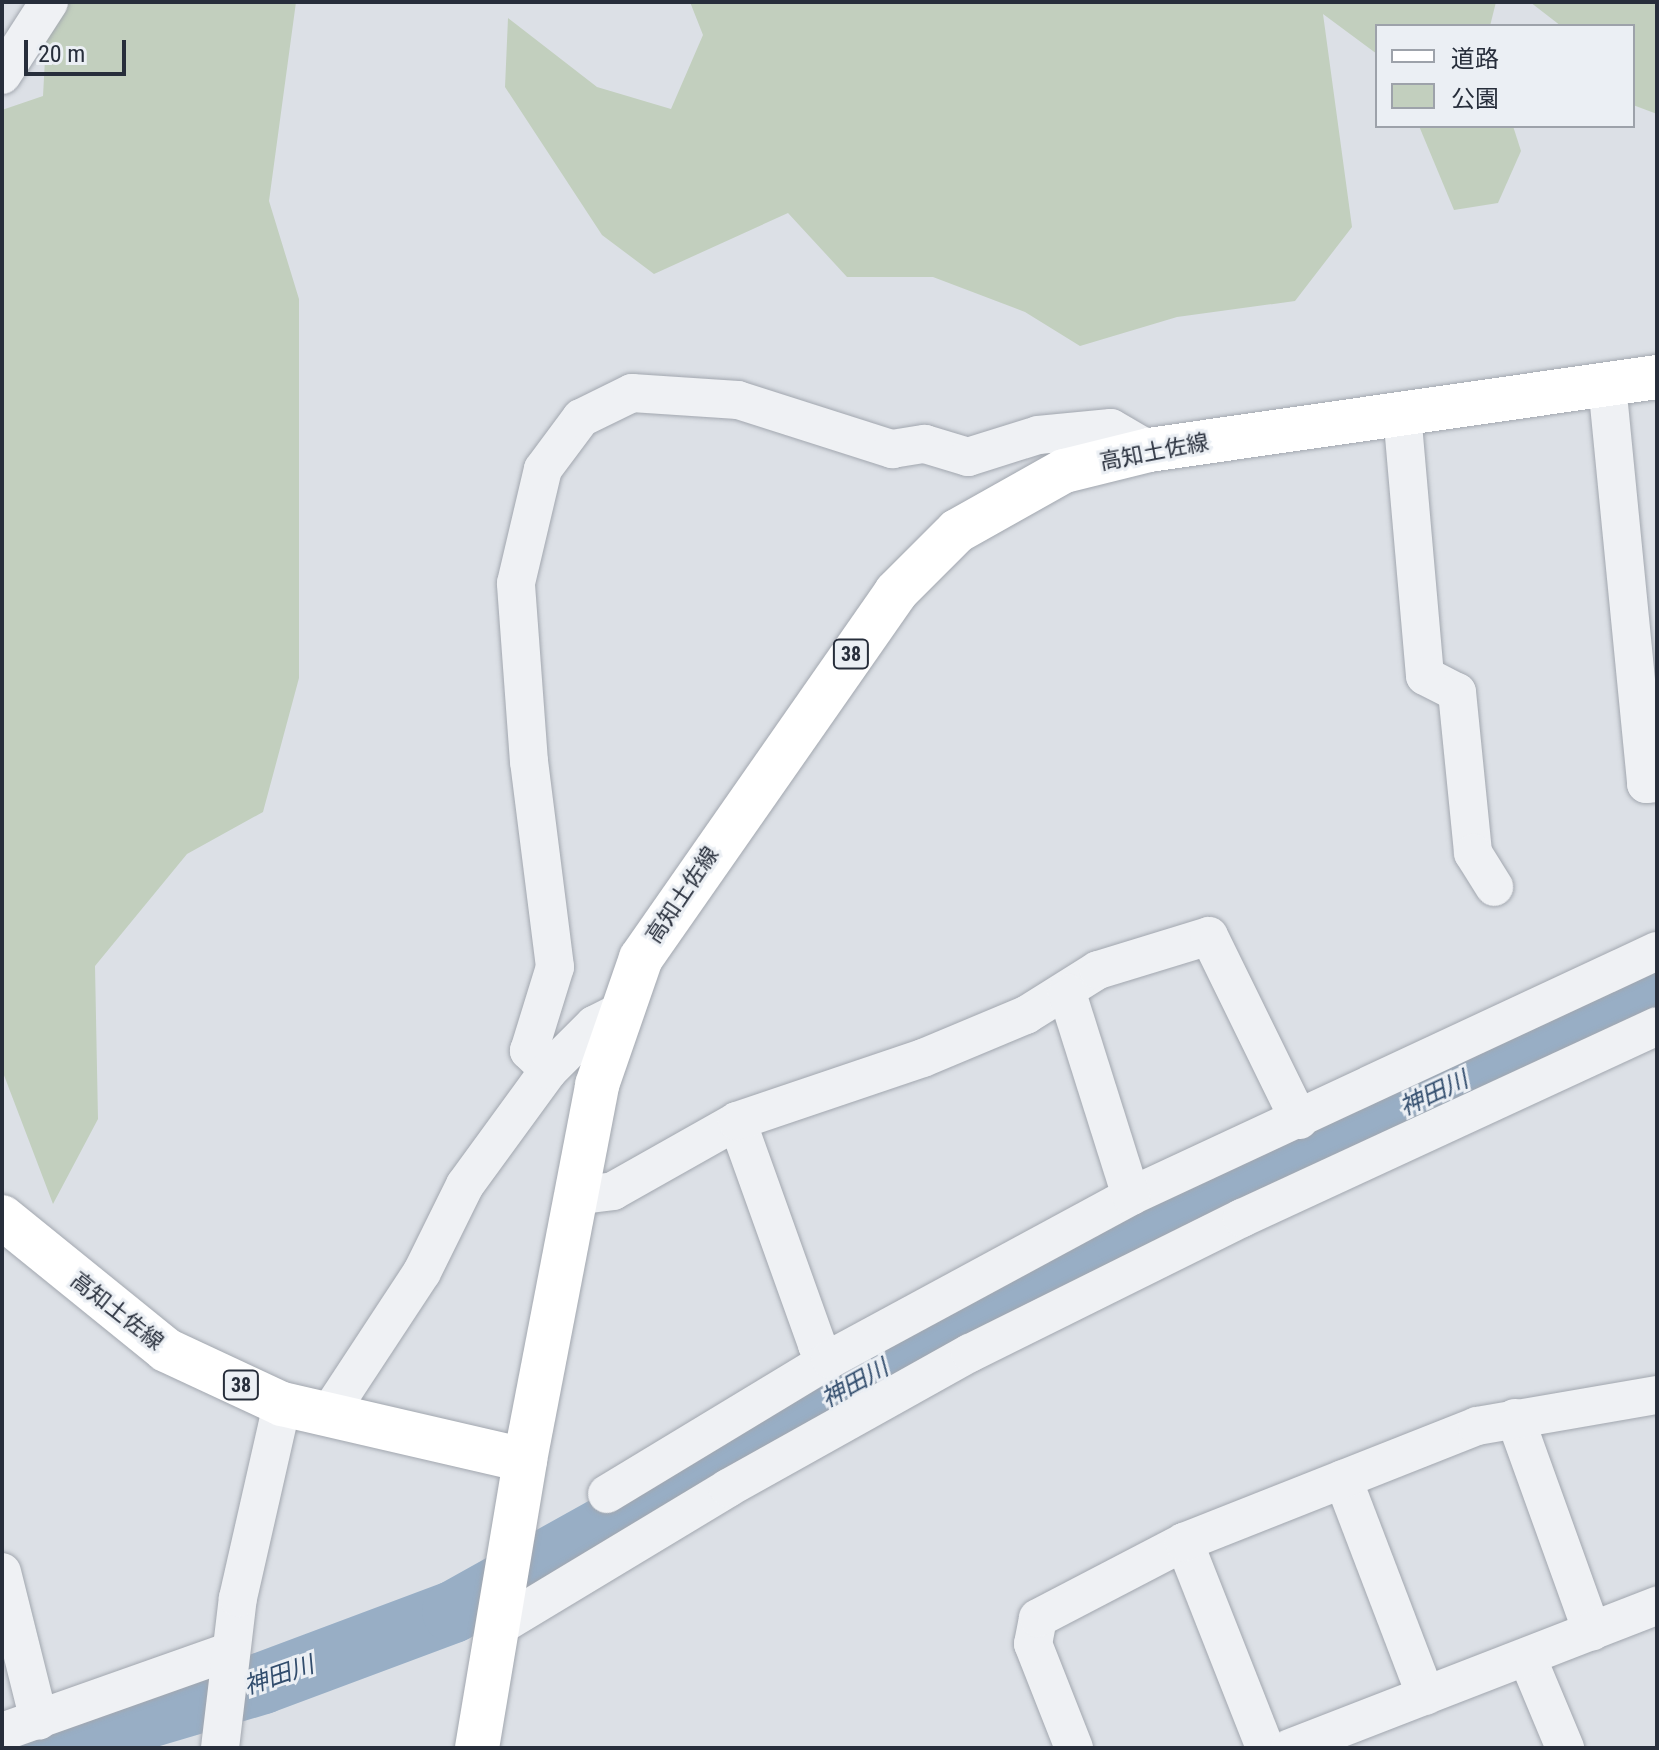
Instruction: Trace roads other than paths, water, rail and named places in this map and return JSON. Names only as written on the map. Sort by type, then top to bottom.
[{"type":"main road","name":"高知土佐線","points":[[2,1217],[166,1350],[282,1404],[525,1460],[597,1085],[641,958],[669,909],[896,592],[957,531],[999,502],[1064,471],[1149,450],[1657,377]]},
{"type":"main road","points":[[477,1748],[525,1460]]},
{"type":"street","points":[[2,75],[49,2]]},
{"type":"street","points":[[1607,384],[1646,784],[1657,783]]},
{"type":"street","points":[[549,1070],[529,1051],[555,967],[529,762],[516,583],[543,469],[581,418],[632,393],[738,400],[892,449],[925,444],[968,457],[1038,435],[1111,428],[1149,450]]},
{"type":"street","points":[[1402,413],[1425,676],[1457,692],[1473,853],[1494,887]]},
{"type":"street","points":[[574,1196],[613,1191],[737,1121],[923,1058],[1067,993],[1098,970],[1209,936],[1299,1120]]},
{"type":"street","points":[[607,1494],[830,1359],[1131,1196],[1657,951]]},
{"type":"street","points":[[1067,993],[1131,1196]]},
{"type":"street","points":[[328,1415],[422,1272],[465,1185],[549,1070],[594,1025],[624,1010]]},
{"type":"street","points":[[500,1616],[970,1353],[1242,1218],[1657,1026]]},
{"type":"street","points":[[737,1121],[817,1345],[830,1359]]},
{"type":"street","points":[[1074,1748],[1033,1644],[1038,1618],[1184,1542],[1477,1426],[1657,1395]]},
{"type":"street","points":[[220,1748],[258,1497],[282,1404]]},
{"type":"street","points":[[1515,1418],[1592,1632]]},
{"type":"street","points":[[1343,1479],[1426,1696]]},
{"type":"street","points":[[1184,1542],[1265,1748]]},
{"type":"street","points":[[2,1572],[39,1720]]},
{"type":"street","points":[[1290,1748],[1371,1733],[1426,1696],[1657,1606]]},
{"type":"street","points":[[1527,1657],[1565,1748]]},
{"type":"street","points":[[2,1732],[39,1720],[230,1677]]},
{"type":"waterway","name":"神田川","points":[[44,1748],[263,1683],[453,1612],[1124,1238],[1657,990]]}]
